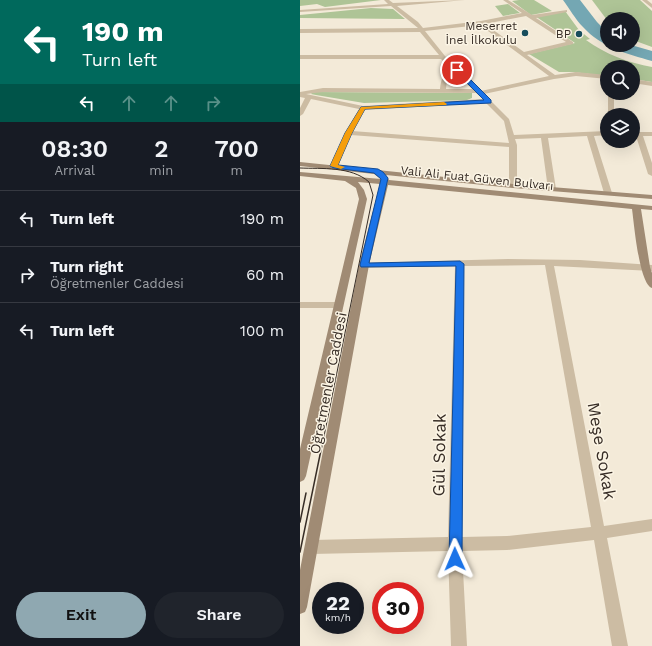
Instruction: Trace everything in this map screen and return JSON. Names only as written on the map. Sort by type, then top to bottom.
[{"type":"main road","name":"Vali Ali Fuat Güven Bulvarı","points":[[300,164],[334,166],[513,186],[652,197]]},
{"type":"main road","points":[[375,171],[384,179],[397,174]]},
{"type":"main road","name":"Vali Ali Fuat Güven Bulvarı","points":[[300,174],[371,180],[384,179],[652,208]]},
{"type":"main road","points":[[341,178],[355,182],[361,188],[362,193]]},
{"type":"main road","name":"Öğretmenler Caddesi","points":[[300,607],[364,265],[384,179]]},
{"type":"main road","points":[[362,193],[367,183],[371,180]]},
{"type":"main road","name":"Öğretmenler Caddesi","points":[[300,476],[363,199],[362,193]]},
{"type":"main road","points":[[636,206],[652,285]]},
{"type":"street","points":[[300,11],[389,2],[463,0]]},
{"type":"street","points":[[506,0],[571,43],[522,54]]},
{"type":"street","points":[[644,0],[651,5]]},
{"type":"street","points":[[364,5],[389,2],[416,23],[443,57],[507,120],[513,141],[513,186]]},
{"type":"street","points":[[300,31],[421,30],[565,11]]},
{"type":"street","points":[[481,23],[554,76]]},
{"type":"street","points":[[300,57],[443,57]]},
{"type":"street","points":[[443,91],[444,80],[448,73],[457,70]]},
{"type":"street","points":[[300,94],[323,90],[479,92],[554,76],[576,74],[600,76]]},
{"type":"street","points":[[640,82],[652,84]]},
{"type":"street","points":[[300,94],[364,108],[489,101]]},
{"type":"street","points":[[300,114],[309,96]]},
{"type":"street","points":[[334,166],[348,133],[364,108]]},
{"type":"street","points":[[348,133],[513,141],[544,135],[600,133]]},
{"type":"street","points":[[590,133],[608,193]]},
{"type":"street","points":[[640,134],[652,134]]},
{"type":"street","points":[[544,135],[552,189]]},
{"type":"street","points":[[640,144],[652,174]]},
{"type":"street","points":[[364,265],[549,263],[649,267]]},
{"type":"street","name":"Meşe Sokak","points":[[549,263],[620,646]]},
{"type":"street","name":"Gül Sokak","points":[[459,646],[455,545],[460,264]]},
{"type":"street","points":[[300,305],[338,305]]},
{"type":"street","points":[[312,546],[507,543],[599,533],[652,525]]},
{"type":"green space","points":[[300,0],[381,0],[325,7],[317,4],[300,6]]},
{"type":"green space","points":[[534,0],[552,11],[531,15],[512,1]]},
{"type":"green space","points":[[592,0],[640,0],[652,11],[652,47],[640,43],[640,12],[601,12]]},
{"type":"green space","points":[[508,4],[520,13],[503,16],[495,6]]},
{"type":"green space","points":[[371,8],[393,9],[405,19],[300,18],[300,15]]},
{"type":"green space","points":[[565,11],[579,30],[590,39],[586,40],[600,49],[600,52],[606,52],[626,60],[600,60],[600,75],[559,72],[529,54],[575,43],[535,16]]},
{"type":"green space","points":[[640,64],[652,67],[652,82],[640,80]]},
{"type":"green space","points":[[313,92],[472,93],[472,98],[467,100],[364,103],[311,94]]},
{"type":"water","points":[[563,0],[580,0],[600,25],[600,41],[590,34]]},
{"type":"water","points":[[640,48],[652,51],[652,61],[624,52],[640,52]]},
{"type":"tram line","points":[[300,168],[336,169],[354,173],[369,182],[373,195],[321,451]]},
{"type":"tram line","points":[[300,552],[321,450]]},
{"type":"tram line","points":[[300,522],[306,493]]},
{"type":"slow traffic","points":[[341,167],[334,166],[348,133],[364,108],[444,104]]},
{"type":"place","name":"Meserret İnel İlkokulu","points":[[525,33]]},
{"type":"place","name":"BP","points":[[579,34]]},
{"type":"route","points":[[455,559],[460,264],[364,265],[385,181],[383,176],[375,171],[334,166],[348,133],[364,108],[489,101],[479,93],[476,88],[457,70]]}]
